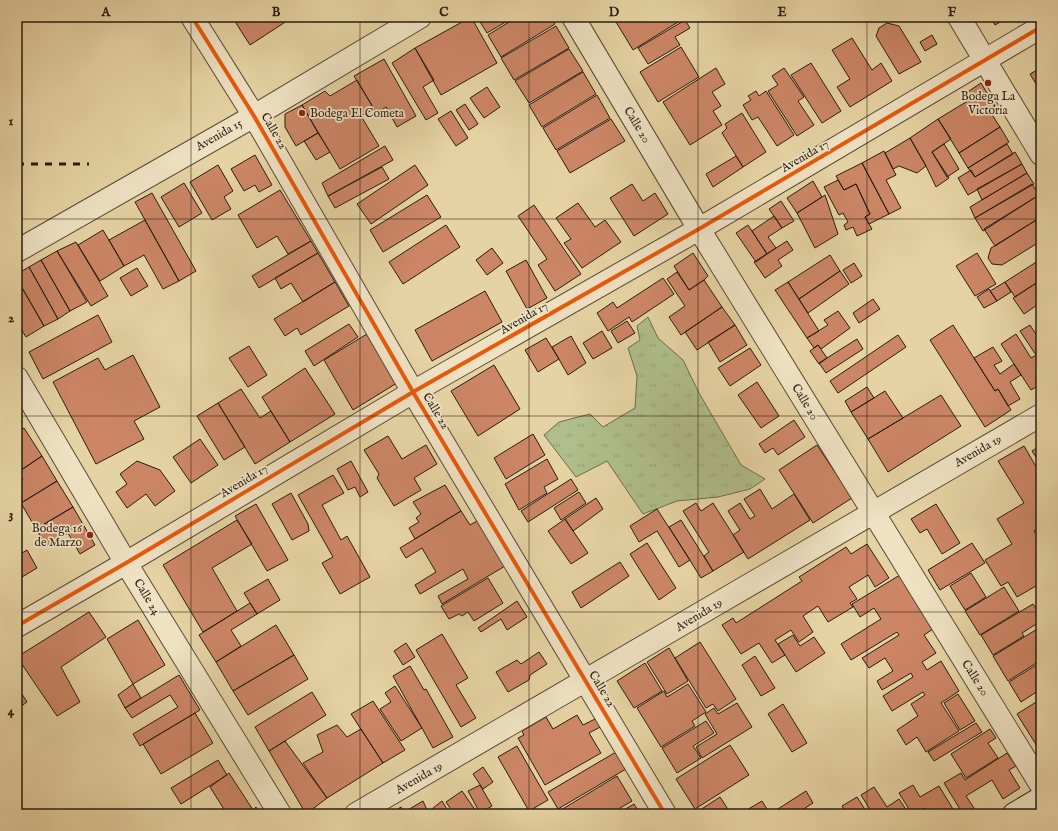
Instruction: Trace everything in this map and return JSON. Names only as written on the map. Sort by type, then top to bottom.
[{"type":"street","name":"Calle 22","points":[[192,17],[254,116],[413,392],[664,814]]},
{"type":"street","name":"Avenida 15","points":[[17,251],[254,116],[420,17]]},
{"type":"street","name":"Calle 20","points":[[573,17],[699,229],[1041,786]]},
{"type":"street","points":[[959,17],[1041,154]]},
{"type":"street","name":"Avenida 17","points":[[17,626],[126,563],[413,392],[699,229],[986,61],[1041,27]]},
{"type":"street","name":"Calle 24","points":[[17,378],[126,563],[280,814]]},
{"type":"street","name":"Avenida 19","points":[[356,814],[586,682],[872,512],[1041,415]]},
{"type":"street","points":[[1014,814],[1041,798]]},
{"type":"green space","points":[[648,317],[658,338],[683,360],[699,393],[741,465],[765,479],[750,489],[718,497],[677,501],[643,514],[607,461],[576,477],[544,435],[559,422],[590,414],[603,427],[635,408],[637,376],[628,348],[640,340],[637,326]]},
{"type":"building","points":[[245,17],[293,17],[250,45],[236,23]]},
{"type":"building","points":[[471,17],[497,63],[441,95],[415,48]]},
{"type":"building","points":[[477,17],[514,17],[487,33]]},
{"type":"building","points":[[517,17],[551,17],[555,24],[501,57],[488,35]]},
{"type":"building","points":[[613,17],[686,17],[633,50]]},
{"type":"building","points":[[990,17],[1009,17],[995,25]]},
{"type":"building","points":[[685,20],[690,28],[675,37],[680,45],[648,64],[638,48]]},
{"type":"building","points":[[887,23],[899,26],[921,62],[899,74],[876,36],[879,28]]},
{"type":"building","points":[[556,26],[569,48],[514,80],[501,58]]},
{"type":"building","points":[[932,35],[937,44],[925,51],[920,42]]},
{"type":"building","points":[[852,38],[872,70],[881,63],[892,81],[850,107],[837,87],[850,79],[832,50]]},
{"type":"building","points":[[681,47],[699,77],[658,102],[640,72]]},
{"type":"building","points":[[415,48],[434,80],[423,87],[438,113],[426,120],[392,63]]},
{"type":"building","points":[[569,49],[583,71],[529,103],[515,81]]},
{"type":"building","points":[[384,59],[416,116],[397,127],[386,107],[375,114],[374,109],[354,76]]},
{"type":"building","points":[[811,63],[841,111],[822,123],[791,75]]},
{"type":"building","points":[[716,68],[725,84],[712,92],[721,106],[713,111],[722,125],[690,145],[663,102]]},
{"type":"building","points":[[784,68],[804,97],[798,101],[814,125],[797,136],[768,91],[778,85],[772,76]]},
{"type":"building","points":[[1041,68],[1041,92],[1030,74]]},
{"type":"building","points":[[583,72],[596,94],[542,127],[529,105]]},
{"type":"building","points":[[357,80],[374,109],[361,116],[379,146],[340,169],[302,105],[325,91],[330,96]]},
{"type":"building","points":[[981,83],[995,106],[989,110],[1000,127],[959,153],[938,119],[966,102],[963,95]]},
{"type":"building","points":[[487,87],[500,107],[484,118],[470,98]]},
{"type":"building","points":[[756,91],[759,96],[766,91],[794,135],[777,146],[758,117],[752,120],[743,105],[751,100],[748,96]]},
{"type":"building","points":[[597,95],[610,118],[556,150],[543,128]]},
{"type":"building","points":[[465,104],[478,124],[469,130],[456,110]]},
{"type":"building","points":[[302,105],[318,133],[296,146],[285,127],[285,114]]},
{"type":"building","points":[[451,111],[468,138],[456,146],[438,119]]},
{"type":"building","points":[[742,113],[766,152],[743,167],[722,133],[727,128],[725,124]]},
{"type":"building","points":[[611,119],[625,141],[570,173],[557,151]]},
{"type":"building","points":[[938,119],[951,139],[932,152],[949,178],[936,187],[910,138]]},
{"type":"building","points":[[1000,127],[1009,142],[968,168],[959,153]]},
{"type":"building","points":[[318,133],[330,152],[316,160],[304,141]]},
{"type":"building","points":[[910,138],[926,166],[917,173],[899,166],[893,169],[885,153]]},
{"type":"building","points":[[944,144],[959,169],[947,177],[932,152]]},
{"type":"building","points":[[1007,144],[1013,154],[975,177],[968,168]]},
{"type":"building","points":[[385,146],[393,160],[328,196],[322,183]]},
{"type":"building","points":[[884,151],[896,175],[886,180],[901,208],[889,214],[862,163]]},
{"type":"building","points":[[1015,152],[1022,164],[968,195],[958,178],[971,170],[975,177]]},
{"type":"building","points":[[255,155],[272,185],[259,192],[255,185],[244,191],[231,169]]},
{"type":"building","points":[[736,156],[743,167],[713,187],[706,174]]},
{"type":"building","points":[[862,163],[889,214],[869,224],[865,217],[870,214],[856,184],[844,190],[836,176]]},
{"type":"building","points":[[1022,164],[1027,173],[982,200],[977,189]]},
{"type":"building","points":[[218,165],[233,191],[224,197],[231,209],[212,220],[190,182]]},
{"type":"building","points":[[415,165],[428,185],[371,224],[357,204]]},
{"type":"building","points":[[382,167],[389,179],[335,208],[328,196]]},
{"type":"building","points":[[1027,173],[1034,184],[975,218],[970,207]]},
{"type":"building","points":[[838,180],[844,190],[856,184],[870,214],[865,217],[872,229],[857,236],[853,227],[846,230],[844,225],[848,222],[843,213],[839,215],[824,187]]},
{"type":"building","points":[[813,181],[822,197],[797,213],[787,198]]},
{"type":"building","points":[[184,183],[202,213],[179,227],[161,197]]},
{"type":"building","points":[[632,184],[643,201],[655,193],[668,214],[634,236],[610,198]]},
{"type":"building","points":[[1032,184],[1039,195],[983,231],[975,218]]},
{"type":"building","points":[[280,190],[311,241],[288,254],[277,236],[257,248],[238,215]]},
{"type":"building","points":[[152,193],[196,271],[179,281],[135,202]]},
{"type":"building","points":[[427,195],[441,217],[383,252],[370,230]]},
{"type":"building","points":[[825,195],[838,234],[815,248],[797,213]]},
{"type":"building","points":[[1039,195],[1041,198],[1041,217],[995,246],[984,229]]},
{"type":"building","points":[[781,201],[794,221],[782,228],[769,209]]},
{"type":"building","points":[[578,203],[595,227],[605,220],[621,242],[582,268],[564,243],[571,239],[556,218]]},
{"type":"building","points":[[534,205],[581,274],[555,291],[538,265],[547,259],[518,216]]},
{"type":"building","points":[[774,216],[782,228],[768,237],[776,248],[767,254],[752,231]]},
{"type":"building","points":[[1041,217],[1041,241],[1002,265],[992,264],[988,258],[991,248]]},
{"type":"building","points":[[145,220],[179,281],[163,289],[144,255],[124,266],[109,240]]},
{"type":"building","points":[[446,225],[460,247],[403,284],[389,262]]},
{"type":"building","points":[[748,225],[767,254],[756,262],[736,233]]},
{"type":"building","points":[[103,230],[124,266],[100,281],[78,245]]},
{"type":"building","points":[[311,241],[318,253],[259,288],[252,276]]},
{"type":"building","points":[[787,241],[793,250],[778,260],[782,266],[765,278],[754,262]]},
{"type":"building","points":[[76,242],[108,296],[91,306],[57,251]]},
{"type":"building","points":[[492,248],[503,263],[487,275],[476,260]]},
{"type":"building","points":[[57,251],[87,302],[70,311],[41,260]]},
{"type":"building","points":[[318,253],[335,282],[303,302],[291,283],[281,289],[275,278]]},
{"type":"building","points":[[693,253],[708,276],[689,290],[674,266]]},
{"type":"building","points":[[977,253],[996,284],[975,296],[956,266]]},
{"type":"building","points":[[830,255],[840,271],[799,299],[788,282]]},
{"type":"building","points":[[1041,259],[1041,280],[1015,297],[1005,282]]},
{"type":"building","points":[[41,260],[70,311],[58,319],[29,267]]},
{"type":"building","points":[[526,260],[547,298],[527,309],[506,271]]},
{"type":"building","points":[[854,263],[862,276],[851,283],[843,270]]},
{"type":"building","points":[[29,267],[58,319],[44,326],[17,279],[17,274]]},
{"type":"building","points":[[137,268],[148,286],[131,296],[120,278]]},
{"type":"building","points":[[840,271],[849,284],[808,313],[799,299]]},
{"type":"building","points":[[677,272],[689,290],[704,280],[722,307],[681,335],[669,317],[685,306],[667,279]]},
{"type":"building","points":[[663,278],[674,294],[632,322],[629,317],[608,331],[597,313],[613,302],[617,308]]},
{"type":"building","points":[[17,279],[44,326],[26,337],[17,322]]},
{"type":"building","points":[[1041,280],[1041,298],[1038,300],[1040,303],[1024,314],[1013,298]]},
{"type":"building","points":[[335,282],[349,306],[301,335],[297,328],[285,336],[274,319]]},
{"type":"building","points":[[788,282],[819,331],[807,338],[775,290]]},
{"type":"building","points":[[1005,282],[1011,292],[997,301],[990,291]]},
{"type":"building","points":[[989,289],[997,301],[984,308],[977,297]]},
{"type":"building","points":[[485,291],[502,322],[432,361],[415,330]]},
{"type":"building","points":[[873,299],[880,309],[859,323],[853,313]]},
{"type":"building","points":[[722,307],[735,325],[697,350],[685,332]]},
{"type":"building","points":[[838,311],[850,328],[821,349],[818,345],[814,348],[807,338],[828,325],[824,320]]},
{"type":"building","points":[[98,315],[112,342],[43,379],[29,352]]},
{"type":"building","points":[[627,321],[635,333],[618,343],[611,331]]},
{"type":"building","points":[[349,324],[358,337],[314,366],[305,351]]},
{"type":"building","points":[[735,325],[747,345],[720,362],[708,342]]},
{"type":"building","points":[[953,325],[995,391],[998,389],[1011,410],[985,427],[930,340]]},
{"type":"building","points":[[1030,325],[1041,342],[1041,352],[1036,355],[1020,331]]},
{"type":"building","points":[[602,331],[612,348],[593,359],[583,343]]},
{"type":"building","points":[[367,334],[397,383],[353,410],[324,360]]},
{"type":"building","points":[[1016,334],[1031,358],[1038,354],[1041,358],[1041,384],[1031,390],[1001,344]]},
{"type":"building","points":[[898,335],[906,347],[838,393],[830,381]]},
{"type":"building","points":[[571,336],[586,363],[568,375],[552,347]]},
{"type":"building","points":[[546,338],[559,359],[538,372],[525,350]]},
{"type":"building","points":[[857,339],[863,349],[826,373],[819,363]]},
{"type":"building","points":[[818,345],[827,358],[819,364],[810,351]]},
{"type":"building","points":[[249,346],[267,375],[248,387],[229,358]]},
{"type":"building","points":[[993,347],[1002,361],[994,365],[1000,374],[1014,364],[1021,375],[1010,382],[1020,399],[1008,406],[998,389],[995,391],[974,358]]},
{"type":"building","points":[[750,348],[761,365],[730,386],[718,368]]},
{"type":"building","points":[[133,355],[160,407],[134,421],[144,439],[96,464],[53,382],[98,358],[105,370]]},
{"type":"building","points":[[494,365],[520,409],[478,436],[451,391]]},
{"type":"building","points":[[305,368],[335,414],[290,442],[262,397]]},
{"type":"building","points":[[757,382],[779,416],[761,428],[738,395]]},
{"type":"building","points":[[867,387],[874,398],[851,412],[845,401]]},
{"type":"building","points":[[241,389],[260,418],[271,411],[290,442],[255,464],[218,403]]},
{"type":"building","points":[[885,391],[903,418],[868,439],[851,412]]},
{"type":"building","points":[[941,395],[961,426],[888,472],[868,439]]},
{"type":"building","points":[[218,403],[245,447],[224,460],[197,416]]},
{"type":"building","points":[[794,420],[805,437],[778,455],[773,448],[765,453],[759,444]]},
{"type":"building","points":[[24,428],[42,456],[17,473],[17,432]]},
{"type":"building","points":[[533,434],[545,455],[506,479],[494,458]]},
{"type":"building","points":[[388,436],[402,459],[426,445],[437,464],[414,478],[421,490],[394,506],[377,478],[379,474],[364,450]]},
{"type":"building","points":[[200,439],[218,465],[191,483],[173,457]]},
{"type":"building","points":[[817,445],[852,498],[813,523],[779,470]]},
{"type":"building","points":[[1041,445],[1041,465],[1032,451]]},
{"type":"building","points":[[1024,446],[1038,470],[1041,469],[1041,531],[1039,528],[1034,531],[1041,542],[1041,583],[1017,597],[1008,582],[1001,586],[985,560],[1012,544],[997,519],[1024,503],[998,461]]},
{"type":"building","points":[[42,456],[57,481],[21,503],[17,497],[17,484],[23,480],[18,472]]},
{"type":"building","points":[[547,459],[558,479],[544,487],[547,493],[519,510],[505,484]]},
{"type":"building","points":[[137,461],[160,470],[175,491],[155,506],[146,494],[127,508],[116,492],[127,484],[120,474]]},
{"type":"building","points":[[351,461],[368,492],[360,497],[355,487],[348,490],[337,469]]},
{"type":"building","points":[[333,475],[344,493],[322,505],[341,540],[347,536],[370,577],[340,594],[322,563],[333,557],[298,495]]},
{"type":"building","points":[[571,479],[578,490],[528,522],[521,511]]},
{"type":"building","points":[[57,481],[73,507],[36,529],[21,503]]},
{"type":"building","points":[[445,485],[461,511],[415,539],[409,528],[419,522],[416,518],[421,514],[413,502]]},
{"type":"building","points":[[760,489],[772,509],[794,494],[810,520],[748,559],[733,535],[740,530],[728,511],[740,503],[750,519],[755,516],[744,499]]},
{"type":"building","points":[[579,492],[586,503],[561,520],[554,508]]},
{"type":"building","points":[[291,493],[308,524],[309,531],[292,540],[272,504]]},
{"type":"building","points":[[596,498],[603,509],[573,531],[565,519]]},
{"type":"building","points":[[696,503],[701,511],[713,503],[744,552],[713,571],[704,556],[709,552],[683,511]]},
{"type":"building","points":[[256,504],[288,560],[267,571],[235,516]]},
{"type":"building","points":[[936,504],[960,543],[942,554],[927,529],[920,533],[911,519]]},
{"type":"building","points":[[73,507],[95,545],[80,554],[68,533],[46,546],[36,529]]},
{"type":"building","points":[[657,509],[690,560],[679,567],[657,531],[639,542],[630,526]]},
{"type":"building","points":[[461,511],[470,525],[477,521],[505,566],[442,604],[438,596],[468,579],[463,569],[420,594],[415,585],[436,572],[422,548],[406,558],[400,548]]},
{"type":"building","points":[[565,519],[588,553],[571,564],[548,531]]},
{"type":"building","points":[[237,520],[252,544],[212,568],[237,611],[203,632],[163,565]]},
{"type":"building","points":[[681,520],[713,571],[701,578],[669,527]]},
{"type":"building","points":[[647,543],[676,588],[659,600],[630,554]]},
{"type":"building","points":[[972,543],[985,563],[940,590],[928,570]]},
{"type":"building","points":[[867,544],[889,578],[875,587],[868,575],[849,587],[857,599],[850,603],[853,607],[828,622],[818,606],[803,616],[813,632],[799,642],[791,630],[775,640],[785,655],[772,663],[759,643],[741,654],[722,625],[733,618],[736,623],[802,581],[799,577],[846,547],[851,554]]},
{"type":"building","points":[[27,550],[37,568],[17,580],[17,556]]},
{"type":"building","points":[[620,562],[629,576],[581,608],[572,592]]},
{"type":"building","points":[[971,573],[986,597],[965,610],[950,586]]},
{"type":"building","points":[[900,575],[933,629],[924,635],[936,653],[922,662],[927,670],[941,661],[959,691],[941,703],[959,731],[926,752],[917,737],[906,745],[897,730],[918,716],[911,704],[925,695],[923,692],[892,711],[883,696],[913,677],[911,673],[882,690],[877,681],[893,671],[885,658],[869,668],[862,658],[899,635],[897,632],[851,660],[841,644],[881,619],[874,608],[860,617],[852,604]]},
{"type":"building","points":[[488,578],[503,603],[474,621],[468,612],[462,616],[459,614],[449,619],[441,606]]},
{"type":"building","points":[[268,579],[280,600],[257,614],[244,593]]},
{"type":"building","points":[[1004,587],[1019,611],[980,635],[965,611]]},
{"type":"building","points":[[517,601],[527,617],[507,630],[501,619],[481,632],[478,628]]},
{"type":"building","points":[[250,603],[257,614],[231,630],[241,646],[216,662],[199,635]]},
{"type":"building","points":[[1033,604],[1041,617],[1041,621],[1022,633],[1024,636],[993,655],[981,635]]},
{"type":"building","points":[[89,612],[106,637],[61,667],[80,702],[57,716],[17,657]]},
{"type":"building","points":[[138,620],[165,665],[133,684],[107,639]]},
{"type":"building","points":[[276,625],[294,655],[233,691],[216,662]]},
{"type":"building","points":[[1039,628],[1041,632],[1041,660],[1008,681],[993,656]]},
{"type":"building","points":[[442,634],[468,678],[456,685],[476,718],[461,727],[416,650]]},
{"type":"building","points":[[793,635],[800,646],[814,637],[825,653],[796,672],[778,644]]},
{"type":"building","points":[[700,642],[736,699],[718,711],[713,704],[706,708],[675,658]]},
{"type":"building","points":[[406,643],[415,657],[403,665],[394,651]]},
{"type":"building","points":[[669,648],[688,681],[667,694],[647,662]]},
{"type":"building","points":[[539,652],[547,664],[530,675],[529,680],[508,692],[496,672],[517,660],[521,664]]},
{"type":"building","points":[[294,655],[308,679],[248,715],[233,691]]},
{"type":"building","points":[[755,656],[775,688],[761,696],[742,665]]},
{"type":"building","points":[[1041,662],[1041,689],[1021,702],[1009,682]]},
{"type":"building","points":[[645,663],[662,691],[634,708],[617,681]]},
{"type":"building","points":[[410,666],[424,690],[426,689],[453,737],[433,748],[393,676]]},
{"type":"building","points":[[179,675],[200,710],[140,746],[133,734],[178,707],[170,695],[132,718],[125,708]]},
{"type":"building","points":[[133,684],[141,698],[125,708],[118,695]]},
{"type":"building","points":[[688,684],[706,712],[692,721],[695,726],[661,747],[637,708],[664,691],[667,697]]},
{"type":"building","points":[[17,686],[27,702],[17,709]]},
{"type":"building","points":[[395,686],[422,728],[401,741],[380,709],[391,702],[385,693]]},
{"type":"building","points":[[312,692],[326,715],[269,751],[255,727]]},
{"type":"building","points":[[958,694],[975,721],[960,730],[944,703]]},
{"type":"building","points":[[1041,699],[1041,750],[1040,751],[1017,714]]},
{"type":"building","points":[[373,701],[405,750],[383,763],[351,714]]},
{"type":"building","points":[[737,703],[752,727],[702,758],[696,747],[717,734],[705,714],[714,708],[718,714]]},
{"type":"building","points":[[783,704],[807,743],[792,752],[768,714]]},
{"type":"building","points":[[195,713],[213,743],[161,774],[143,744]]},
{"type":"building","points":[[577,715],[583,725],[597,718],[602,726],[589,733],[601,753],[545,785],[518,738],[524,735],[522,731],[546,717],[553,729]]},
{"type":"building","points":[[706,721],[714,733],[693,746],[701,758],[677,773],[662,748]]},
{"type":"building","points":[[976,723],[982,732],[934,761],[928,752]]},
{"type":"building","points":[[337,725],[347,737],[361,729],[383,763],[327,798],[303,763],[323,752],[317,735]]},
{"type":"building","points":[[990,729],[996,738],[988,743],[998,758],[966,778],[951,754]]},
{"type":"building","points":[[285,741],[327,798],[306,814],[269,751]]},
{"type":"building","points":[[730,745],[749,775],[695,809],[676,779]]},
{"type":"building","points":[[517,746],[548,800],[529,811],[498,757]]},
{"type":"building","points":[[616,752],[626,769],[558,809],[548,792]]},
{"type":"building","points":[[1007,753],[1016,766],[1009,770],[1020,788],[1003,799],[992,780],[966,796],[974,808],[963,814],[944,783],[961,773],[965,780]]},
{"type":"building","points":[[218,760],[227,775],[181,804],[171,788]]},
{"type":"building","points":[[483,767],[493,782],[483,789],[473,774]]},
{"type":"building","points":[[229,773],[253,810],[256,807],[260,814],[227,814],[210,787]]},
{"type":"building","points":[[617,776],[632,801],[610,814],[564,814],[561,810]]},
{"type":"building","points":[[480,785],[492,806],[480,813],[468,791]]},
{"type":"building","points":[[913,785],[920,797],[939,786],[956,814],[929,814],[925,808],[916,814],[912,814],[899,793]]},
{"type":"building","points":[[874,787],[887,807],[899,799],[909,814],[873,814],[861,795]]},
{"type":"building","points":[[462,791],[478,814],[454,814],[446,802]]},
{"type":"building","points":[[806,791],[813,803],[796,814],[770,814]]},
{"type":"building","points":[[720,797],[731,814],[699,814],[697,812]]},
{"type":"building","points":[[857,797],[868,814],[847,814],[842,806]]},
{"type":"building","points":[[423,801],[428,812],[442,801],[450,814],[408,814],[406,811]]},
{"type":"building","points":[[762,801],[770,814],[740,814]]},
{"type":"building","points":[[634,804],[640,814],[617,814]]},
{"type":"building","points":[[401,807],[405,814],[390,814]]},
{"type":"railway","points":[[17,164],[89,164]]},
{"type":"cycle path","points":[[192,17],[254,116],[413,392],[665,814]]},
{"type":"cycle path","points":[[17,626],[126,563],[413,392],[699,229],[1041,27]]},
{"type":"place","name":"Bodega La Victoria","points":[[988,83]]},
{"type":"place","name":"Bodega El Cometa","points":[[302,113]]},
{"type":"place","name":"Bodega 16 de Marzo","points":[[90,535]]}]
